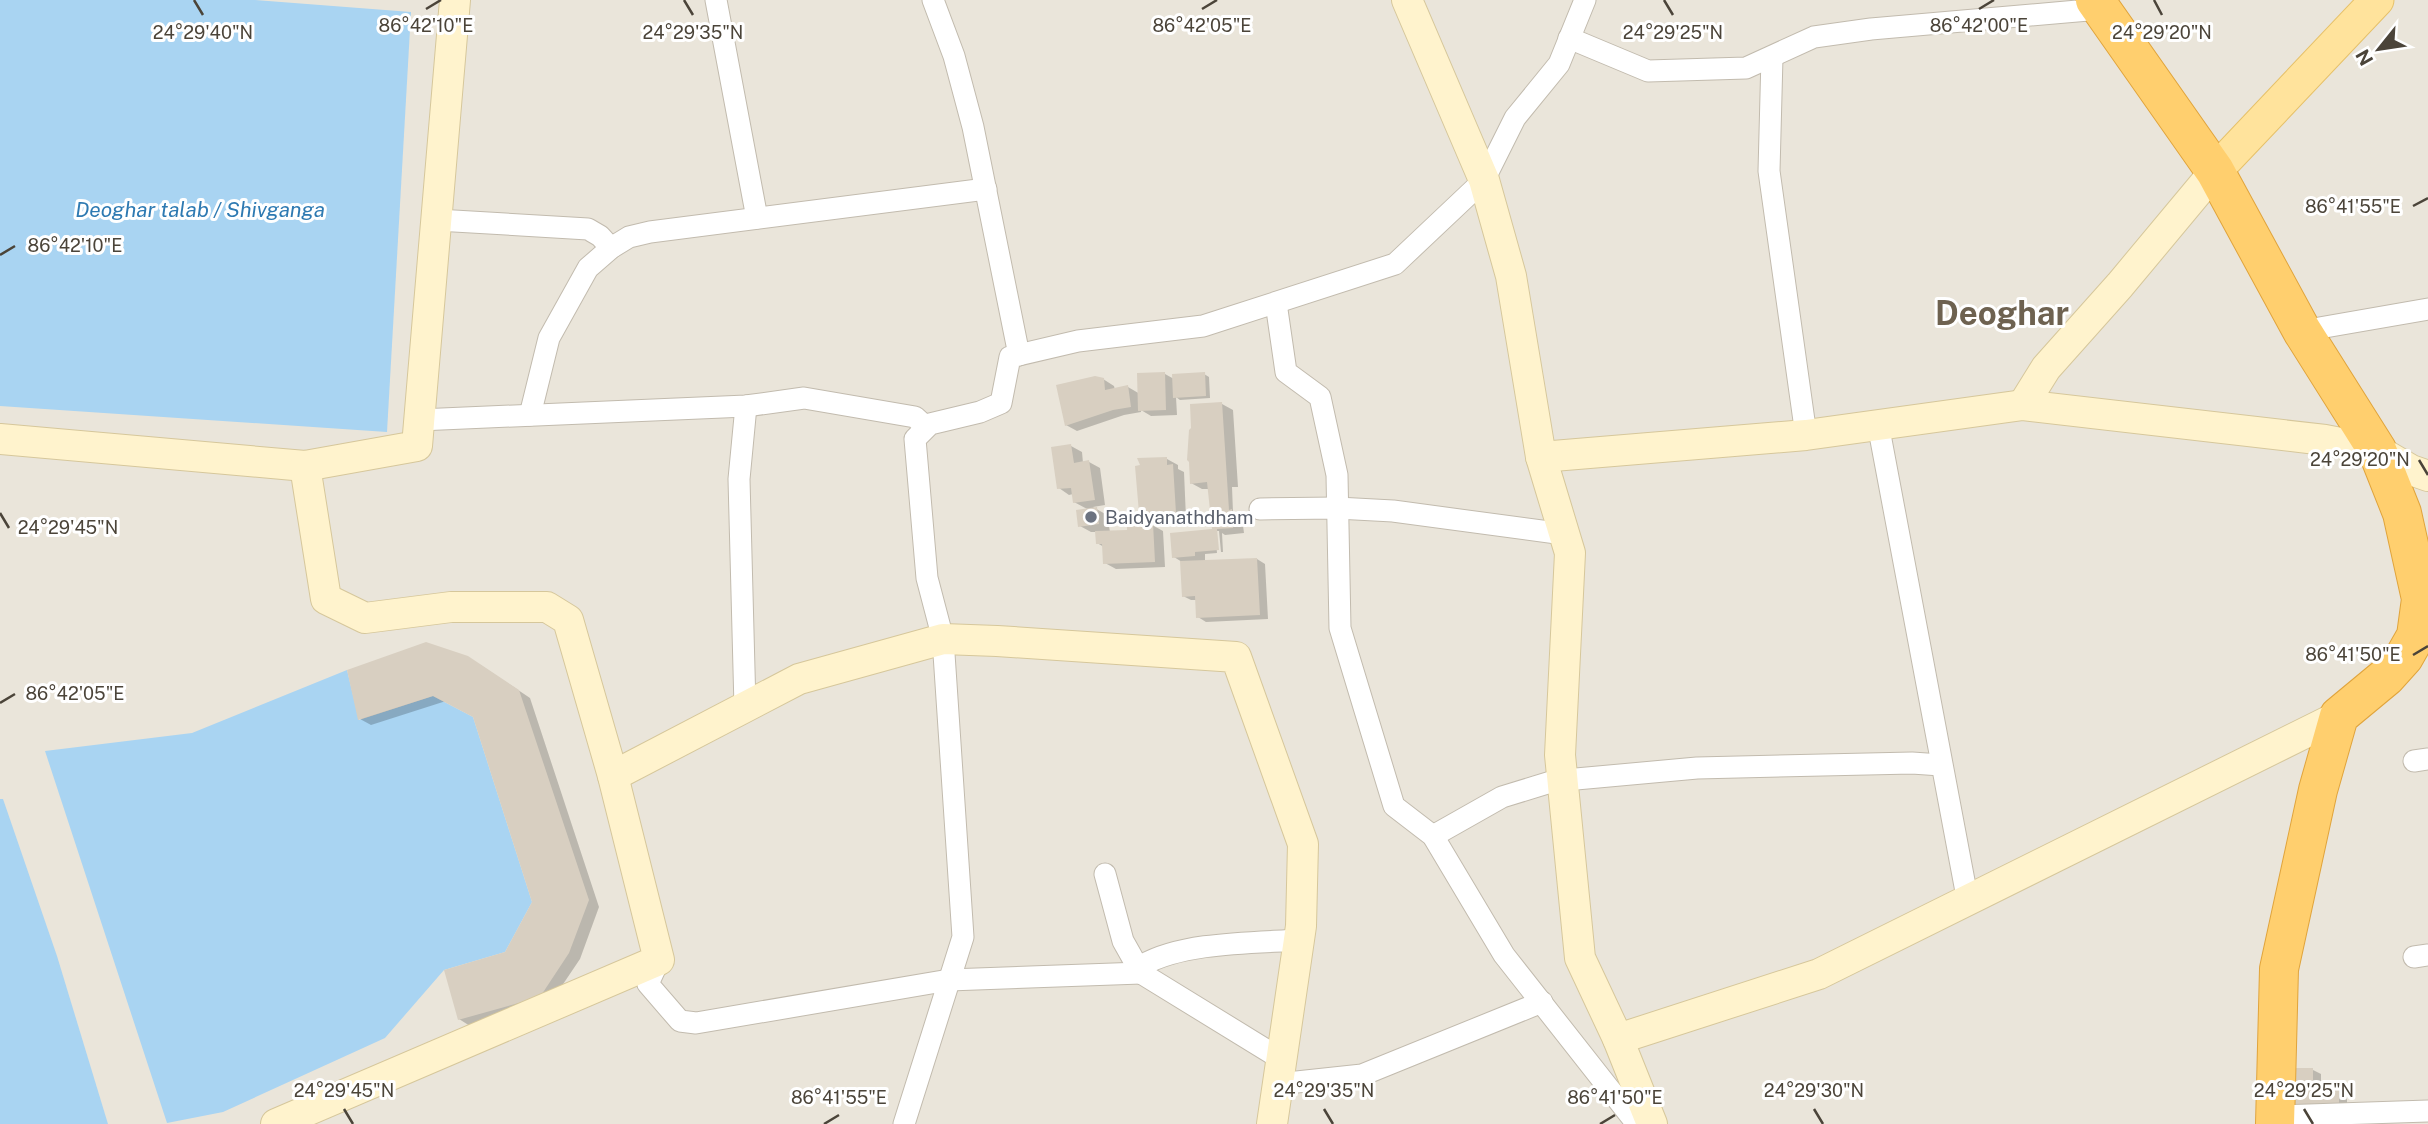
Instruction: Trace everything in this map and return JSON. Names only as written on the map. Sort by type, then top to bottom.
[{"type":"highway","points":[[2097,4],[2215,171],[2302,331],[2377,450],[2402,513],[2421,599],[2416,655],[2339,716],[2318,790],[2279,969],[2275,1120]]},
{"type":"main road","points":[[2215,171],[2377,0]]},
{"type":"street","points":[[0,439],[305,466],[417,446],[456,0]]},
{"type":"street","points":[[716,0],[757,218]]},
{"type":"street","points":[[933,0],[954,56],[973,127],[1019,355]]},
{"type":"street","points":[[1407,0],[1484,180],[1511,276],[1541,457],[1570,553],[1560,755],[1580,958],[1618,1039],[1652,1124]]},
{"type":"street","points":[[904,1124],[963,937],[943,639],[927,578],[915,439],[930,424],[980,412],[1001,403],[1010,357],[1078,341],[1203,326],[1395,264],[1484,180],[1515,118],[1559,64],[1585,0]]},
{"type":"street","points":[[1569,38],[1648,71],[1746,68],[1814,37],[2097,4]]},
{"type":"street","points":[[1772,57],[1769,171],[1806,435]]},
{"type":"street","points":[[2023,405],[2046,368],[2120,285],[2215,171]]},
{"type":"street","points":[[530,415],[549,338],[588,268],[629,237],[650,232],[986,189]]},
{"type":"street","points":[[437,220],[588,229],[600,236],[611,248]]},
{"type":"street","points":[[1276,303],[1286,372],[1320,397],[1337,475],[1340,628],[1394,806],[1433,836],[1504,955],[1637,1124]]},
{"type":"street","points":[[2302,331],[2428,309]]},
{"type":"street","points":[[419,420],[746,406],[804,398],[915,417],[926,427]]},
{"type":"street","points":[[1541,457],[1806,435],[2023,405],[2325,439],[2377,450],[2411,470],[2428,476]]},
{"type":"street","points":[[745,707],[739,480],[746,406]]},
{"type":"street","points":[[1878,424],[1968,902]]},
{"type":"street","points":[[305,466],[326,599],[365,618],[451,607],[547,607],[568,620],[613,776],[659,960],[648,984],[680,1021],[696,1024],[949,980],[1141,973]]},
{"type":"street","points":[[1260,509],[1393,511],[1564,534]]},
{"type":"street","points":[[613,776],[799,679],[943,639],[1236,657],[1303,844],[1299,940],[1272,1124]]},
{"type":"street","points":[[1618,1039],[1819,974],[2339,716]]},
{"type":"street","points":[[1433,836],[1502,797],[1554,781],[1697,768],[1912,763],[1941,765]]},
{"type":"street","points":[[1105,874],[1123,941],[1141,973],[1279,1071],[1363,1075],[1542,1002]]},
{"type":"street","points":[[1141,973],[1143,965],[1155,958],[1208,946],[1299,940]]},
{"type":"street","points":[[276,1124],[659,960]]},
{"type":"street","points":[[2275,1120],[2428,1111]]},
{"type":"shaded area","points":[[0,0],[2428,0],[2428,1124],[0,1124]]},
{"type":"water","name":"Deoghar talab / Shivganga","points":[[0,0],[255,0],[411,12],[387,432],[0,406]]},
{"type":"water","points":[[347,670],[359,720],[433,696],[473,717],[532,902],[505,952],[444,970],[385,1038],[223,1112],[167,1123],[45,751],[192,733]]},
{"type":"water","points":[[0,799],[3,799],[57,956],[108,1124],[0,1124]]},
{"type":"building","points":[[1165,372],[1166,410],[1138,411],[1137,373]]},
{"type":"building","points":[[1205,372],[1206,396],[1173,398],[1172,374]]},
{"type":"building","points":[[1095,376],[1104,378],[1105,390],[1128,385],[1131,407],[1065,426],[1056,385]]},
{"type":"building","points":[[1222,402],[1229,510],[1232,509],[1233,528],[1217,529],[1219,550],[1172,558],[1170,533],[1212,529],[1207,482],[1190,484],[1187,460],[1191,428],[1190,404]]},
{"type":"building","points":[[1071,444],[1074,463],[1089,460],[1095,500],[1073,503],[1071,488],[1057,489],[1051,447]]},
{"type":"building","points":[[1167,457],[1167,465],[1173,464],[1176,513],[1139,513],[1135,466],[1140,465],[1137,458]]},
{"type":"building","points":[[1097,507],[1099,524],[1078,527],[1076,510]]},
{"type":"building","points":[[1153,523],[1155,562],[1103,564],[1102,544],[1096,544],[1095,531],[1127,530],[1127,524]]},
{"type":"building","points":[[1257,558],[1260,615],[1196,618],[1195,596],[1182,597],[1180,561]]},
{"type":"building","points":[[426,642],[468,656],[519,690],[589,900],[569,953],[540,997],[458,1020],[444,970],[505,952],[532,902],[473,717],[433,696],[358,720],[347,670]]},
{"type":"building","points":[[2290,1068],[2313,1068],[2313,1086],[2339,1086],[2339,1118],[2290,1118]]},
{"type":"place","name":"Baidyanathdham","points":[[1091,517]]},
{"type":"district","name":"Deoghar","points":[[2002,313]]}]
